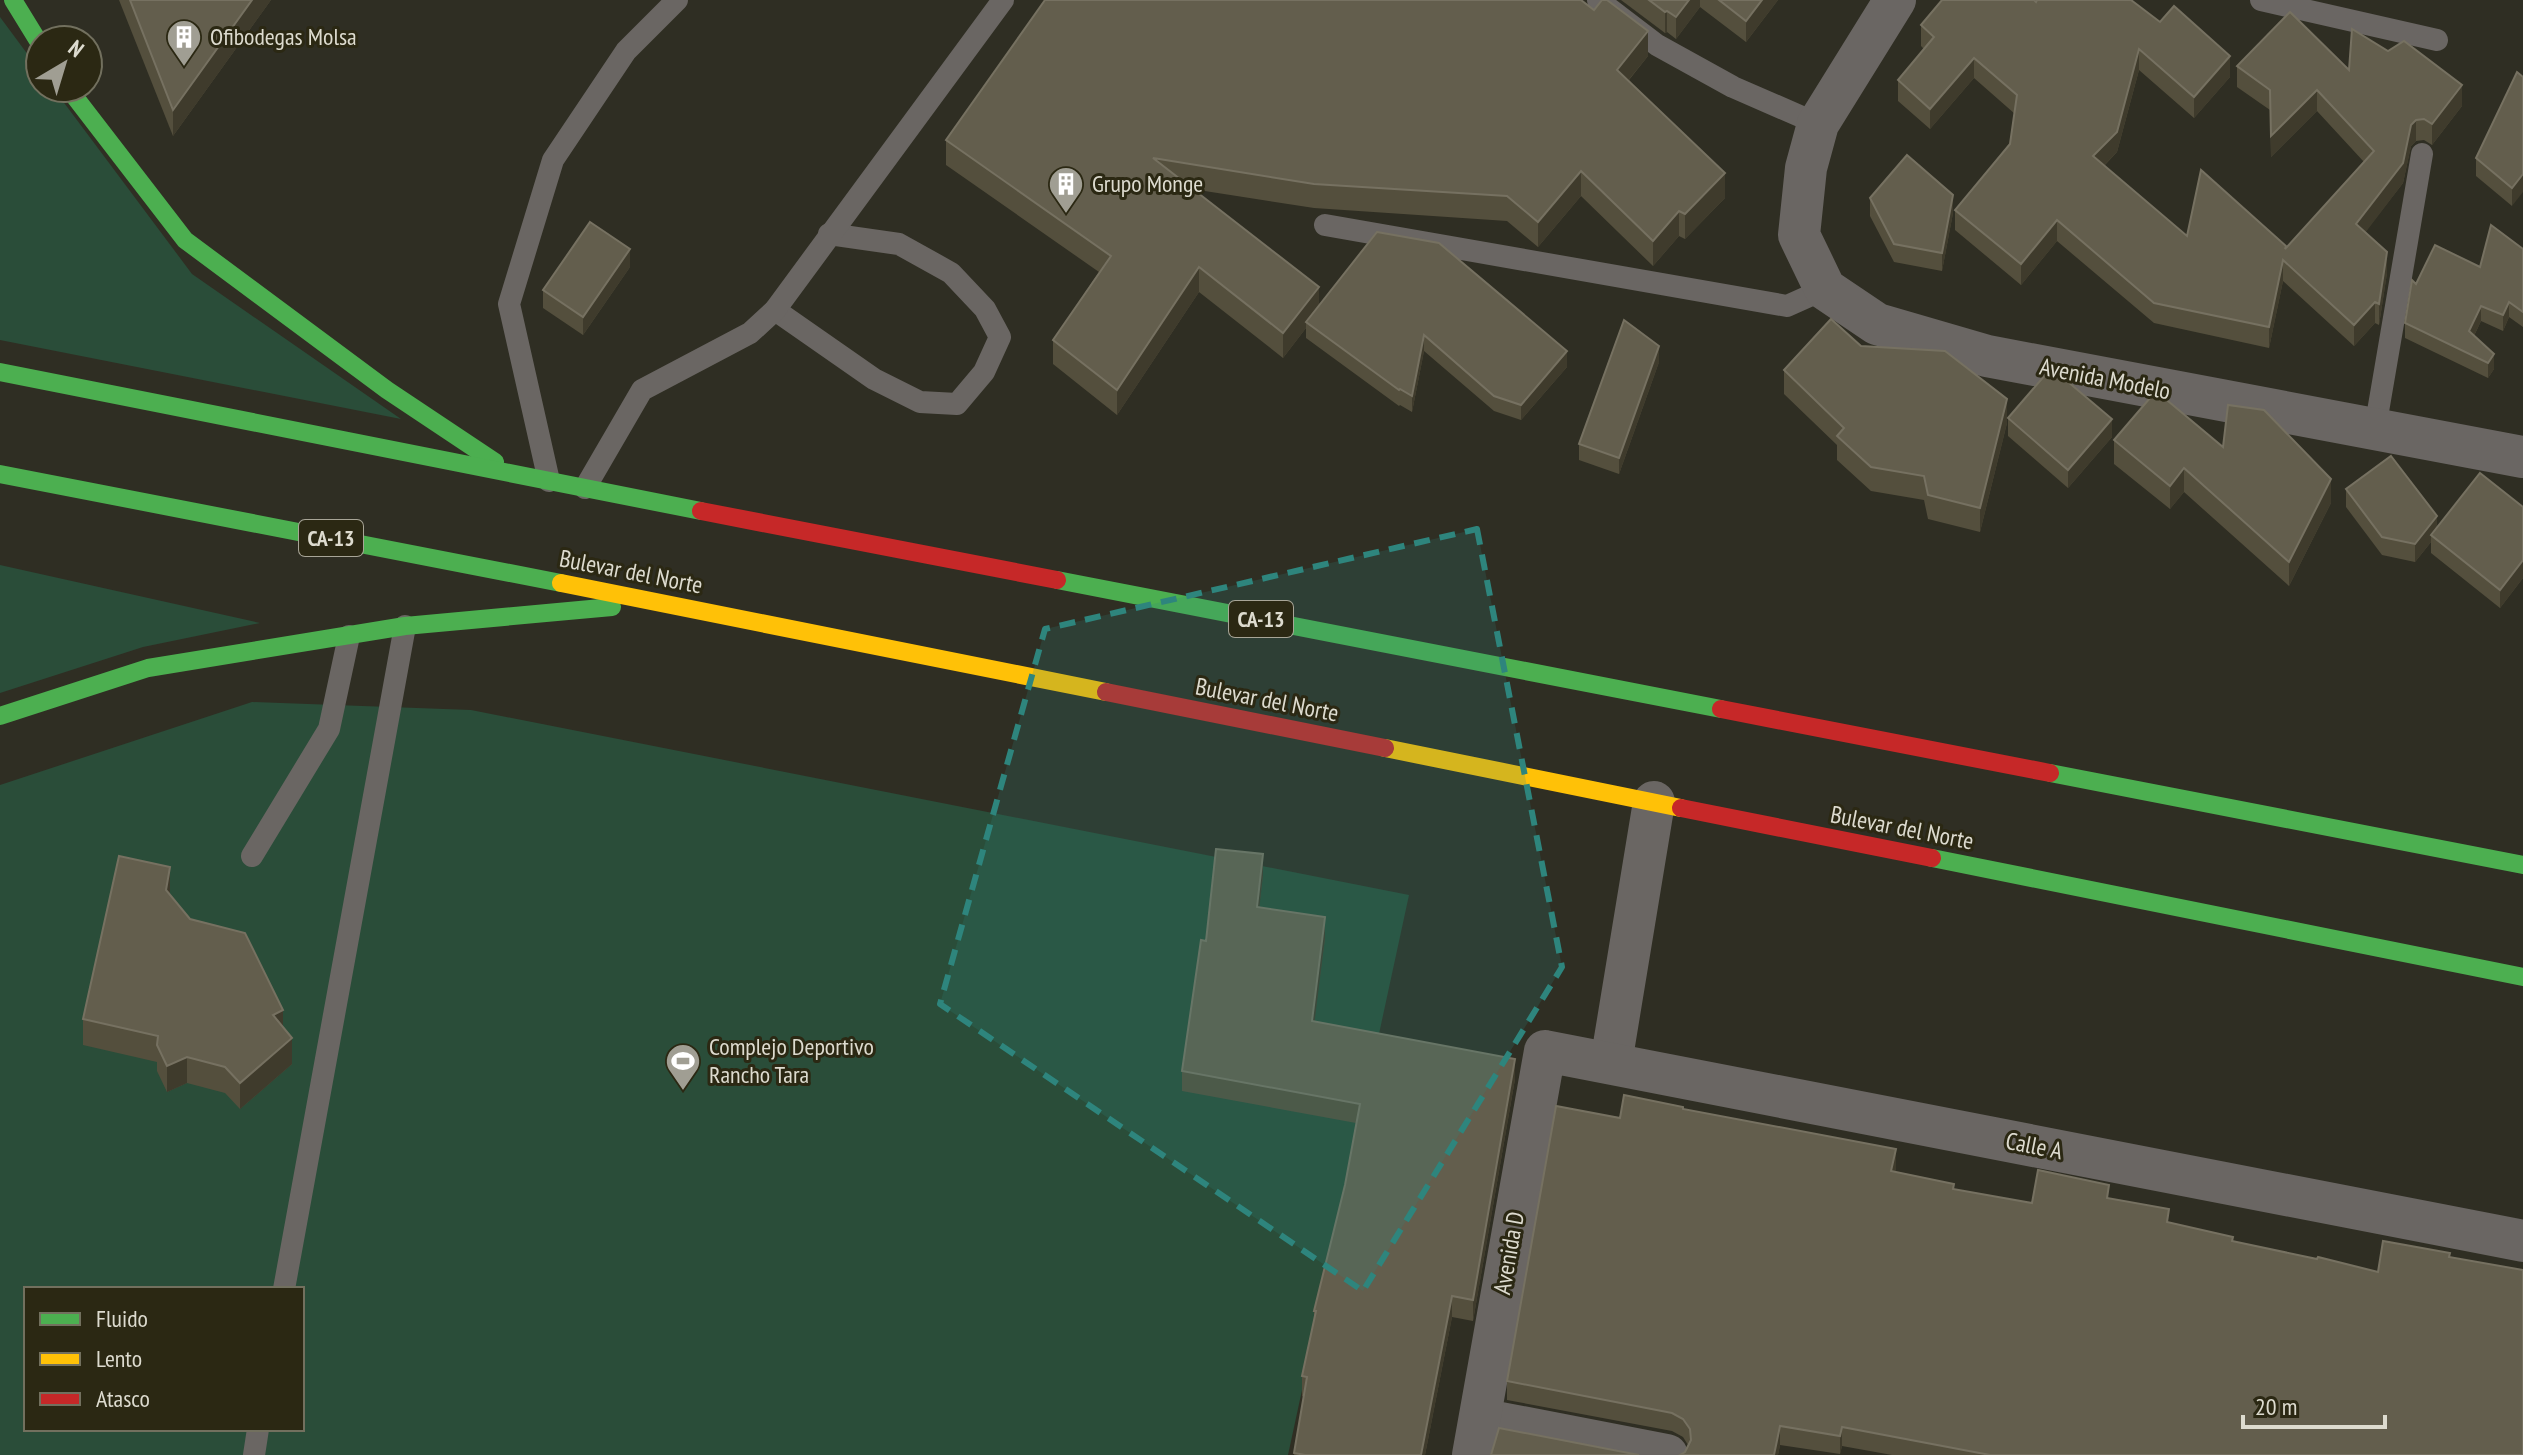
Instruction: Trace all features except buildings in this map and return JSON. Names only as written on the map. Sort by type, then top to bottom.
[{"type":"highway","points":[[13,0],[28,24]]},
{"type":"highway","points":[[80,104],[185,240],[387,390],[514,475]]},
{"type":"highway","name":"CA-13","points":[[0,372],[514,475],[2523,865]]},
{"type":"highway","name":"Bulevar del Norte","points":[[0,474],[662,603],[2523,977]]},
{"type":"highway","points":[[0,716],[148,668],[405,626],[662,603]]},
{"type":"street","points":[[1825,289],[1799,235],[1806,168],[1818,124],[1895,0]]},
{"type":"street","name":"Avenida Modelo","points":[[1825,289],[1877,324],[1987,356],[2523,457]]},
{"type":"street","points":[[1611,1063],[1654,802]]},
{"type":"street","name":"Calle A","points":[[1545,1051],[2523,1241]]},
{"type":"street","name":"Avenida D","points":[[1477,1437],[1545,1051]]},
{"type":"street","points":[[1477,1437],[1667,1455]]},
{"type":"lane","points":[[549,481],[509,304],[553,160],[626,51],[677,0]]},
{"type":"lane","points":[[585,488],[642,390],[750,333],[775,310],[1003,0]]},
{"type":"lane","points":[[1598,0],[1657,45],[1733,87],[1818,124]]},
{"type":"lane","points":[[2261,0],[2437,40]]},
{"type":"lane","points":[[2375,429],[2422,154]]},
{"type":"lane","points":[[1325,225],[1787,306],[1825,289]]},
{"type":"lane","points":[[775,310],[874,379],[920,402],[957,404],[984,372],[1000,337],[985,309],[951,273],[899,244],[829,234]]},
{"type":"lane","points":[[284,1287],[405,626]]},
{"type":"lane","points":[[252,856],[329,729],[349,636]]},
{"type":"lane","points":[[254,1455],[258,1431]]},
{"type":"highlighted area","points":[[1477,529],[1562,967],[1363,1291],[940,1004],[1045,629]]},
{"type":"green space","points":[[0,17],[24,49],[24,104],[65,104],[192,274],[401,419],[0,340]]},
{"type":"green space","points":[[0,565],[260,623],[143,647],[0,693]]},
{"type":"green space","name":"Complejo Deportivo Rancho Tara","points":[[252,702],[471,710],[1409,895],[1288,1455],[0,1455],[0,785]]},
{"type":"traffic: fast","points":[[13,0],[28,24]]},
{"type":"traffic: fast","points":[[80,104],[185,240],[387,390],[495,462]]},
{"type":"traffic: fast","points":[[0,372],[701,511]]},
{"type":"traffic: fast","points":[[0,474],[561,583]]},
{"type":"traffic: fast","points":[[1057,580],[1721,709]]},
{"type":"traffic: fast","points":[[0,716],[148,668],[405,626],[612,607]]},
{"type":"traffic: fast","points":[[2050,773],[2523,865]]},
{"type":"traffic: fast","points":[[1932,858],[2523,977]]},
{"type":"traffic: slow","points":[[561,583],[1106,692]]},
{"type":"traffic: slow","points":[[1385,748],[1681,808]]},
{"type":"traffic: jam","points":[[701,511],[1057,580]]},
{"type":"traffic: jam","points":[[1106,692],[1385,748]]},
{"type":"traffic: jam","points":[[1721,709],[2050,773]]},
{"type":"traffic: jam","points":[[1681,808],[1932,858]]},
{"type":"place","name":"Ofibodegas Molsa","points":[[184,68]]},
{"type":"place","name":"Grupo Monge","points":[[1066,215]]},
{"type":"place","name":"Complejo Deportivo Rancho Tara","points":[[683,1092]]}]
